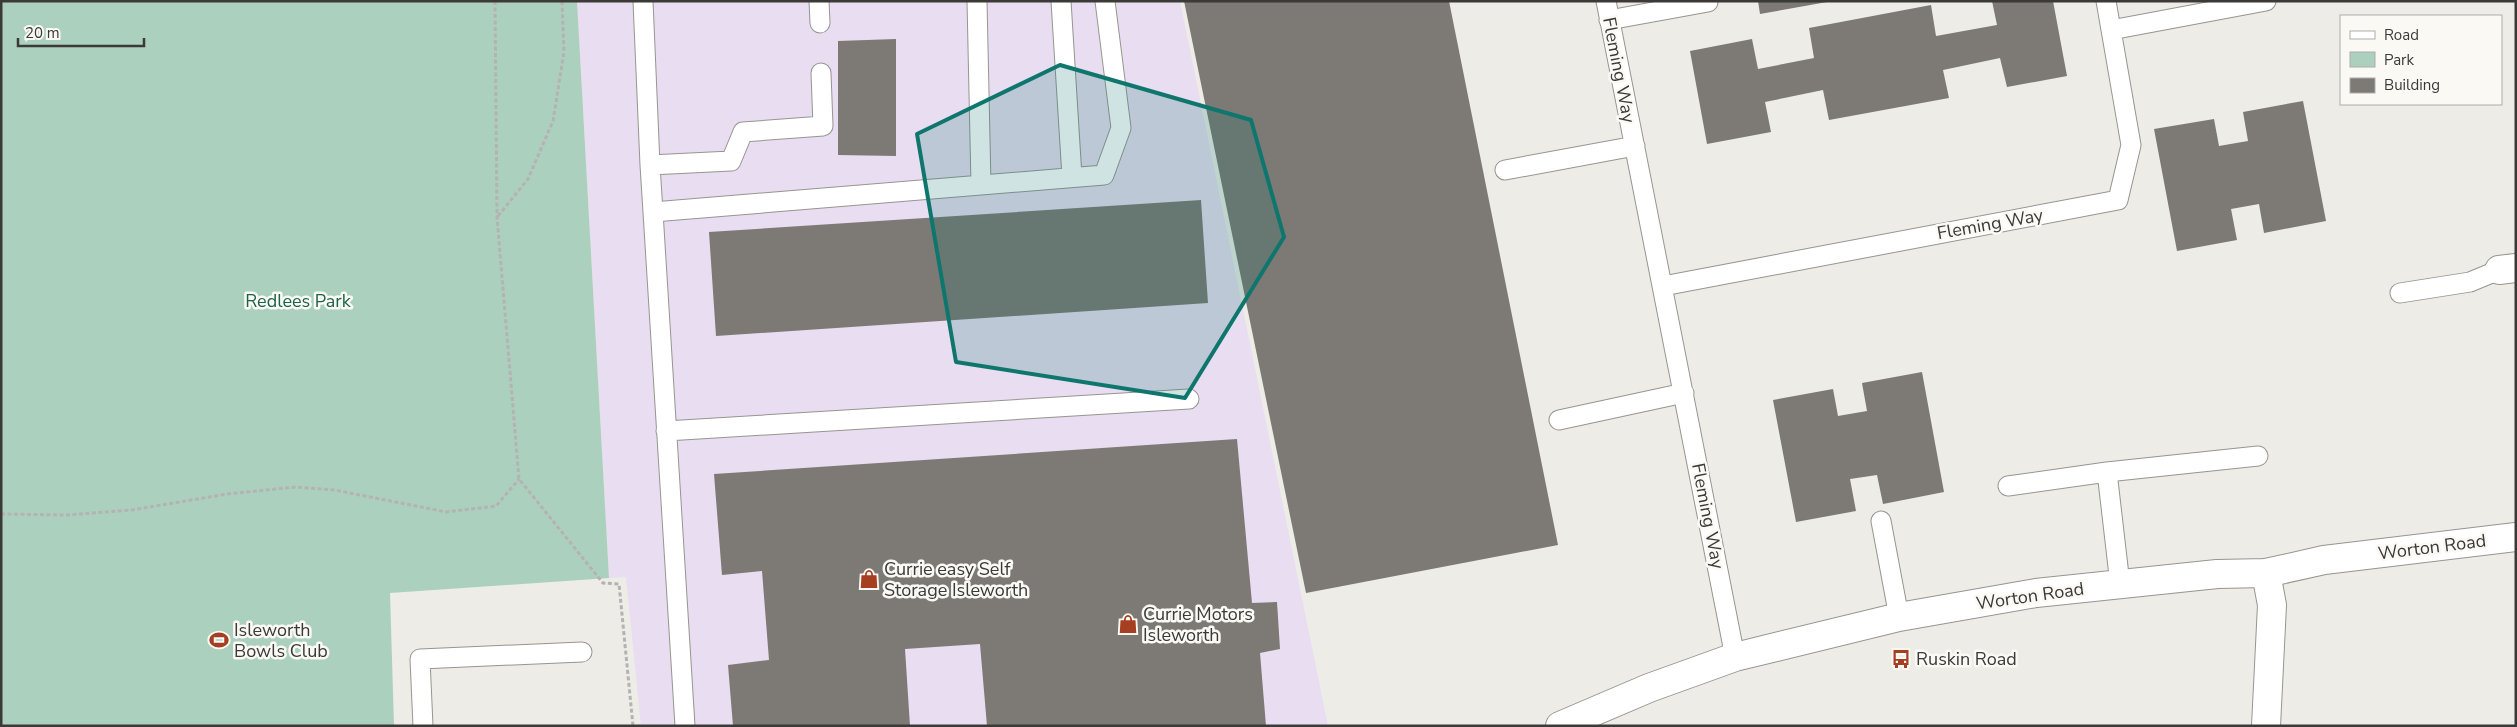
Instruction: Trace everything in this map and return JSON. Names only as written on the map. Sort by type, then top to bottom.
[{"type":"street","name":"Worton Road","points":[[1560,726],[1649,688],[1735,657],[1899,617],[2036,593],[2217,574],[2266,573],[2324,560],[2516,537]]},
{"type":"street","points":[[2266,573],[2272,604],[2266,726]]},
{"type":"lane","points":[[643,1],[650,166],[685,726]]},
{"type":"lane","points":[[819,1],[820,23]]},
{"type":"lane","points":[[977,1],[981,185]]},
{"type":"lane","points":[[1061,1],[1072,177]]},
{"type":"lane","points":[[653,212],[1104,175],[1120,128],[1105,1]]},
{"type":"lane","name":"Fleming Way","points":[[1606,1],[1735,657]]},
{"type":"lane","name":"Fleming Way","points":[[1663,286],[2118,200],[2131,145],[2106,1]]},
{"type":"lane","points":[[2111,30],[2266,1]]},
{"type":"lane","points":[[1609,20],[1708,2]]},
{"type":"lane","points":[[650,166],[731,161],[744,132],[823,126],[821,73]]},
{"type":"lane","points":[[1505,170],[1635,146]]},
{"type":"lane","points":[[2400,293],[2470,282],[2507,269]]},
{"type":"lane","points":[[1559,420],[1684,393]]},
{"type":"lane","points":[[666,431],[1189,399]]},
{"type":"lane","points":[[2008,486],[2107,472],[2258,456]]},
{"type":"lane","points":[[2107,472],[2120,584]]},
{"type":"lane","points":[[1881,521],[1899,617]]},
{"type":"lane","points":[[423,726],[420,659],[582,652]]},
{"type":"path","points":[[495,1],[497,217],[519,479],[603,583],[619,584],[633,726]]},
{"type":"path","points":[[497,217],[528,179],[554,122],[564,52],[562,1]]},
{"type":"path","points":[[1,514],[67,515],[132,510],[227,494],[296,487],[335,490],[446,512],[496,506],[519,479]]},
{"type":"highlighted area","points":[[1060,65],[1251,120],[1284,237],[1185,398],[956,362],[917,134]]},
{"type":"shaded area","points":[[577,1],[1180,1],[1328,726],[641,726],[626,577],[609,578]]},
{"type":"green space","name":"Redlees Park","points":[[1,1],[577,1],[609,578],[390,593],[394,726],[1,726]]},
{"type":"building","points":[[1184,1],[1449,1],[1558,545],[1306,593]]},
{"type":"building","points":[[1758,1],[1827,1],[1827,2],[1760,14]]},
{"type":"building","points":[[1992,1],[2053,1],[2067,76],[2007,87],[2000,58],[1943,70],[1949,98],[1829,120],[1823,90],[1765,102],[1771,132],[1707,144],[1690,51],[1752,39],[1758,69],[1814,58],[1809,28],[1931,5],[1936,36],[1997,25]]},
{"type":"building","points":[[896,39],[896,156],[838,155],[838,41]]},
{"type":"building","points":[[2303,101],[2326,221],[2264,233],[2259,204],[2231,209],[2237,240],[2177,251],[2154,129],[2214,119],[2219,146],[2248,141],[2243,112]]},
{"type":"building","points":[[1201,200],[1208,303],[716,336],[709,232]]},
{"type":"building","points":[[1922,372],[1944,492],[1883,504],[1877,475],[1850,479],[1856,511],[1796,522],[1773,400],[1833,389],[1838,416],[1867,411],[1862,383]]},
{"type":"building","name":"Currie easy Self Storage Isleworth","points":[[1237,439],[1252,603],[1277,602],[1280,649],[1260,653],[1266,726],[987,726],[980,644],[905,649],[910,726],[733,726],[728,665],[769,660],[762,571],[722,575],[714,474]]},
{"type":"place","name":"Currie easy Self Storage Isleworth","points":[[869,579]]},
{"type":"place","name":"Currie Motors Isleworth","points":[[1128,624]]},
{"type":"place","name":"Isleworth Bowls Club","points":[[219,640]]},
{"type":"place","name":"Ruskin Road","points":[[1901,659]]}]
